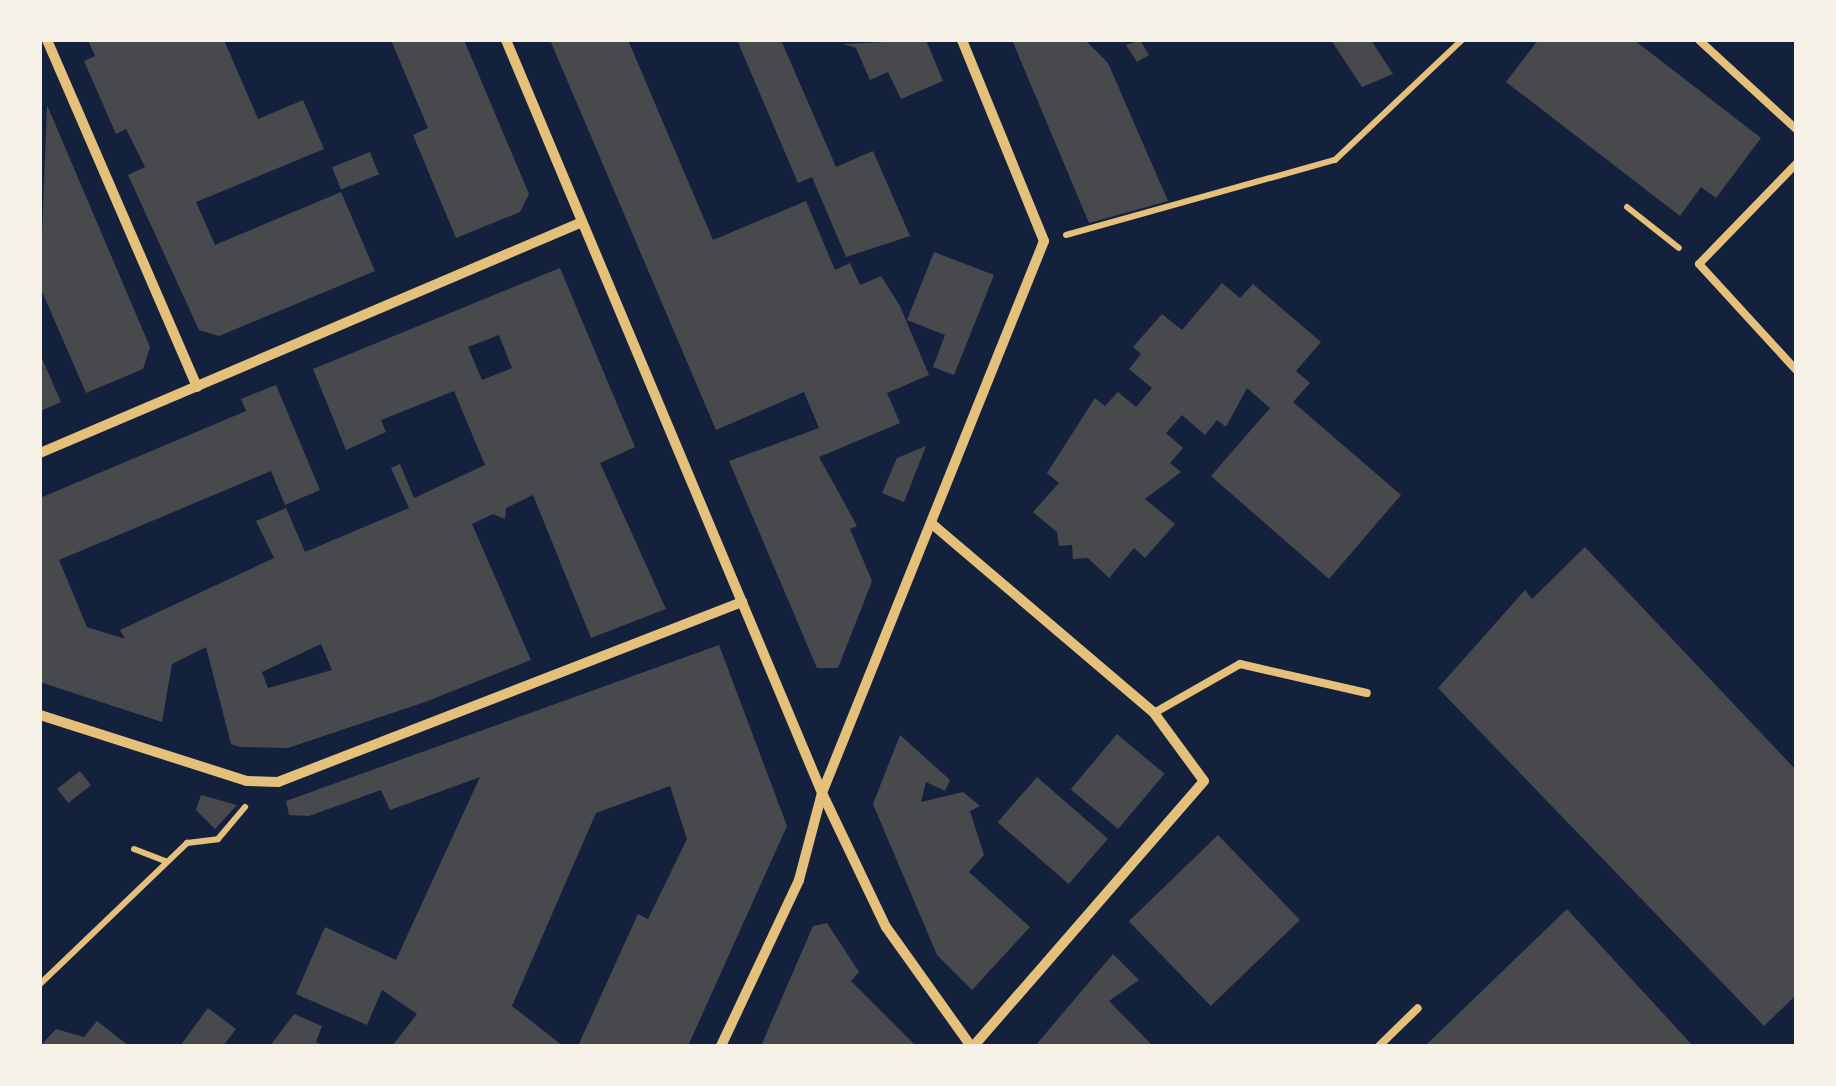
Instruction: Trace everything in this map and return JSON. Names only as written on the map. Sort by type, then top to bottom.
[{"type":"street","points":[[47,40],[196,386]]},
{"type":"street","points":[[506,40],[822,794],[886,927],[973,1046],[1204,781],[1154,713],[931,523]]},
{"type":"street","points":[[721,1046],[799,880],[822,794],[1044,241],[962,40]]},
{"type":"street","points":[[40,453],[582,222]]},
{"type":"street","points":[[40,715],[247,781],[278,782],[742,602]]},
{"type":"lane","points":[[1699,40],[1796,128]]},
{"type":"lane","points":[[1796,164],[1699,264],[1796,370]]},
{"type":"lane","points":[[1154,713],[1240,664],[1367,693]]},
{"type":"lane","points":[[1379,1046],[1418,1008]]},
{"type":"path","points":[[1044,241],[1334,160],[1462,40]]},
{"type":"path","points":[[1627,207],[1699,264]]},
{"type":"path","points":[[40,984],[187,842],[218,839],[245,808]]},
{"type":"path","points":[[134,849],[166,862]]},
{"type":"building","points":[[88,40],[224,40],[258,119],[303,100],[324,149],[196,202],[215,245],[341,192],[375,271],[219,336],[199,330],[128,175],[145,167],[126,129],[116,134],[84,61],[95,56]]},
{"type":"building","points":[[391,40],[464,40],[529,194],[520,212],[456,238],[413,135],[428,128]]},
{"type":"building","points":[[550,40],[628,40],[713,240],[806,201],[835,270],[850,263],[860,285],[881,276],[900,306],[929,375],[887,393],[900,423],[819,457],[857,526],[850,529],[872,581],[838,668],[817,668],[729,461],[819,428],[804,392],[716,430]]},
{"type":"building","points":[[737,40],[781,40],[836,167],[873,151],[910,236],[846,257],[812,177],[798,183]]},
{"type":"building","points":[[926,40],[943,81],[901,99],[888,72],[870,80],[856,48],[843,44]]},
{"type":"building","points":[[1012,40],[1085,40],[1108,63],[1168,201],[1089,223]]},
{"type":"building","points":[[1140,40],[1149,55],[1137,62],[1126,45]]},
{"type":"building","points":[[1331,40],[1371,40],[1393,74],[1362,87]]},
{"type":"building","points":[[1538,40],[1634,40],[1761,138],[1716,198],[1701,187],[1680,216],[1506,82]]},
{"type":"building","points":[[47,105],[150,347],[143,369],[86,393],[40,287]]},
{"type":"building","points":[[370,152],[379,174],[341,190],[332,167]]},
{"type":"building","points":[[934,252],[994,275],[954,375],[933,367],[945,335],[907,320]]},
{"type":"building","points":[[560,268],[635,447],[600,463],[666,609],[591,638],[533,495],[506,508],[505,519],[493,514],[472,524],[531,660],[425,702],[288,748],[240,747],[231,744],[206,647],[172,664],[162,722],[40,682],[40,498],[246,411],[241,399],[276,385],[320,490],[285,505],[271,471],[59,560],[87,627],[125,639],[120,630],[274,558],[256,521],[286,508],[305,552],[409,508],[391,468],[400,464],[414,498],[485,465],[454,391],[381,420],[386,432],[346,450],[313,369]],"holes":[[[499,335],[512,368],[482,380],[468,347]],[[321,644],[332,670],[268,688],[262,672]]]},
{"type":"building","points":[[1222,283],[1240,298],[1253,284],[1321,342],[1296,371],[1310,383],[1293,402],[1401,495],[1329,579],[1211,476],[1270,408],[1247,388],[1226,427],[1217,420],[1205,435],[1182,415],[1166,433],[1183,448],[1170,463],[1181,472],[1145,499],[1175,524],[1145,558],[1134,548],[1109,578],[1088,558],[1073,559],[1072,545],[1059,546],[1057,532],[1033,512],[1059,483],[1047,473],[1095,398],[1105,406],[1118,392],[1136,407],[1152,388],[1129,369],[1141,354],[1133,347],[1162,314],[1182,330]]},
{"type":"building","points":[[40,354],[61,402],[40,411]]},
{"type":"building","points":[[926,446],[904,502],[882,493],[897,458]]},
{"type":"building","points":[[1585,547],[1796,770],[1796,995],[1764,1026],[1438,688],[1525,590],[1532,599]]},
{"type":"building","points":[[719,645],[787,826],[688,1046],[578,1046],[638,914],[648,919],[687,839],[670,786],[596,813],[512,1006],[563,1046],[392,1046],[417,1014],[382,990],[367,1025],[296,994],[325,927],[396,960],[480,777],[390,810],[381,790],[309,816],[289,815],[286,801]]},
{"type":"building","points":[[1117,734],[1164,774],[1118,829],[1071,789]]},
{"type":"building","points":[[900,735],[950,780],[945,791],[926,782],[921,802],[963,792],[980,806],[970,811],[984,855],[969,872],[1030,927],[972,990],[937,955],[873,804]]},
{"type":"building","points":[[80,771],[91,785],[68,803],[57,789]]},
{"type":"building","points":[[1037,777],[1108,839],[1069,884],[998,822]]},
{"type":"building","points":[[201,795],[237,805],[215,829],[196,810]]},
{"type":"building","points":[[1218,835],[1300,920],[1211,1006],[1129,921]]},
{"type":"building","points":[[1567,909],[1693,1046],[1425,1046]]},
{"type":"building","points":[[827,923],[859,972],[851,981],[916,1046],[761,1046],[813,926]]},
{"type":"building","points":[[1113,954],[1139,980],[1109,1001],[1153,1046],[1035,1046]]},
{"type":"building","points":[[208,1008],[236,1029],[223,1046],[180,1046]]},
{"type":"building","points":[[294,1014],[322,1026],[316,1042],[325,1046],[270,1046]]},
{"type":"building","points":[[97,1021],[129,1046],[40,1046],[56,1029],[84,1037]]}]
